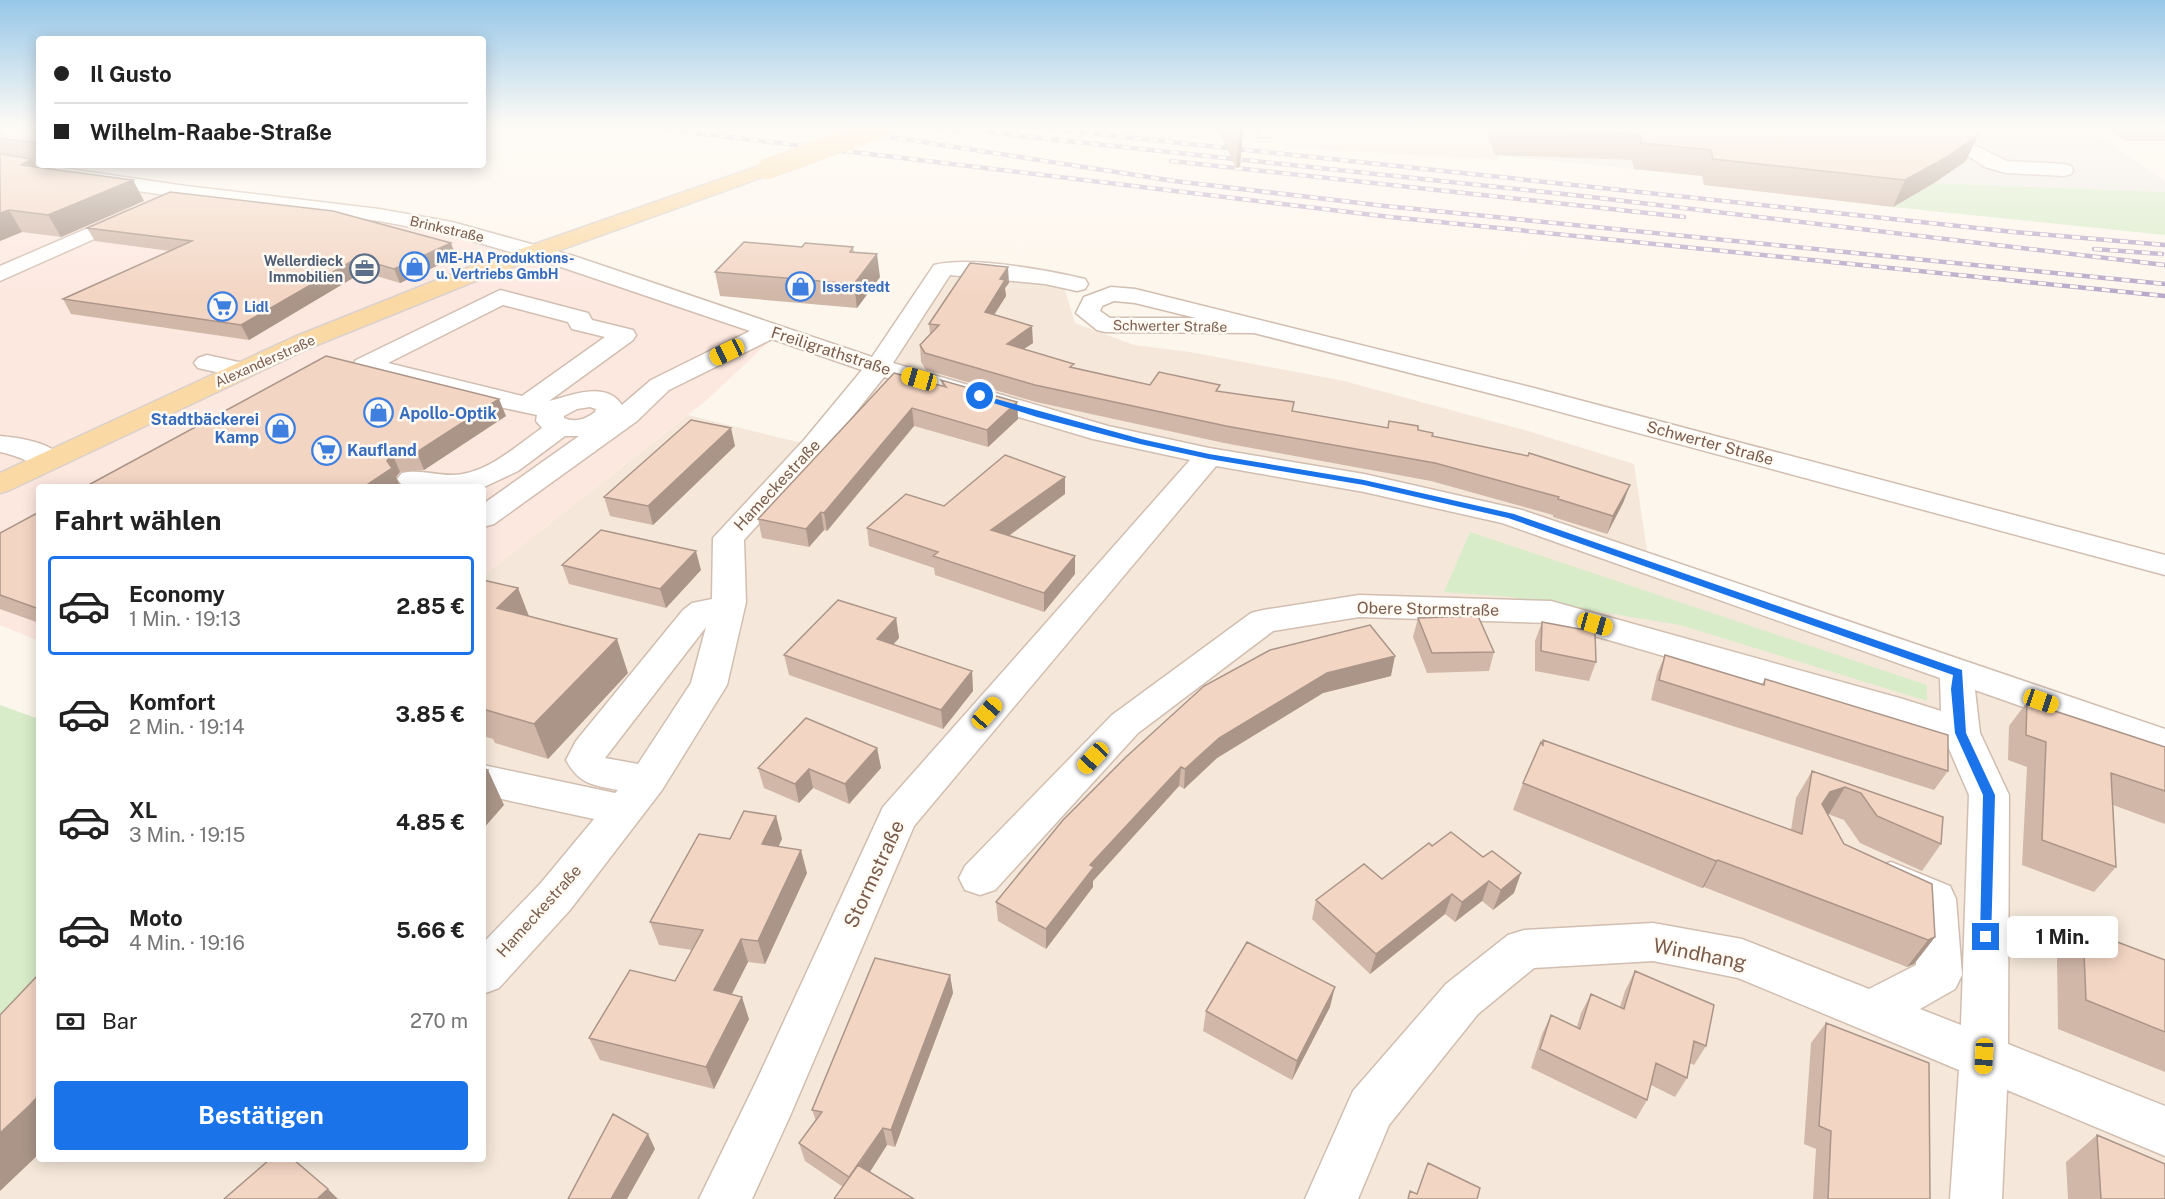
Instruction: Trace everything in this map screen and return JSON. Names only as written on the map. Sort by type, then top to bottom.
[{"type":"main road","name":"Alexanderstraße","points":[[0,484],[243,369],[355,321],[588,231],[726,182]]},
{"type":"street","name":"Brinkstraße","points":[[117,182],[401,219],[452,228],[535,251]]},
{"type":"street","points":[[0,274],[186,192]]},
{"type":"street","name":"Freiligrathstraße","points":[[535,251],[878,367],[1103,433],[1209,456],[1364,483],[1511,516],[2165,743]]},
{"type":"street","name":"Hameckestraße","points":[[486,971],[555,897],[648,780],[710,685],[727,608],[728,538],[814,446],[878,367],[942,270],[964,268],[1045,277],[1077,284]]},
{"type":"street","name":"Schwerter Straße","points":[[1254,326],[1105,325],[1088,313],[1092,302],[1111,294],[1135,296],[1533,396],[2165,565]]},
{"type":"street","points":[[526,405],[624,335],[580,324],[580,318],[500,297],[364,365],[526,405],[587,420]]},
{"type":"street","points":[[486,515],[587,420],[770,331]]},
{"type":"street","points":[[207,363],[243,369]]},
{"type":"street","points":[[459,484],[482,478],[507,466],[587,420],[635,388],[660,385]]},
{"type":"street","points":[[0,444],[19,446],[50,460]]},
{"type":"street","name":"Stormstraße","points":[[725,1199],[773,1099],[897,818],[1209,456]]},
{"type":"street","points":[[412,479],[430,484]]},
{"type":"street","name":"Obere Stormstraße","points":[[980,878],[1125,724],[1263,621],[1359,606],[1551,612],[1903,712],[1961,733]]},
{"type":"street","points":[[648,780],[600,772],[591,768],[585,760],[589,751],[695,618],[705,611],[727,608]]},
{"type":"street","points":[[1958,673],[1961,733],[1989,795],[1984,1056],[1976,1199]]},
{"type":"street","points":[[486,781],[624,810]]},
{"type":"street","points":[[1853,862],[1935,899],[1939,975],[1873,1011]]},
{"type":"street","name":"Windhang","points":[[1331,1199],[1371,1108],[1462,999],[1524,949],[1653,942],[1742,959],[2165,1131]]},
{"type":"shaded area","points":[[0,182],[125,182],[412,221],[777,334],[708,399],[486,574],[486,484],[36,484],[36,640],[0,625]]},
{"type":"shaded area","points":[[1703,182],[2165,182],[2165,192],[1935,183],[1893,207],[1704,185]]},
{"type":"shaded area","points":[[942,270],[1062,281],[1075,323],[1134,345],[1190,352],[1344,381],[1528,431],[1634,464],[1649,563],[2165,743],[2165,1199],[0,1199],[0,1018],[36,980],[36,1162],[486,1162],[486,574],[688,415],[814,446]]},
{"type":"green space","points":[[1934,183],[2165,192],[2165,235],[1893,207]]},
{"type":"green space","points":[[1470,532],[1927,685],[1927,701],[1680,625],[1511,597],[1444,592]]},
{"type":"green space","points":[[0,705],[36,718],[36,987],[0,1026]]},
{"type":"building","points":[[0,182],[128,182],[48,215],[9,210],[0,213]]},
{"type":"building","points":[[170,192],[333,211],[451,243],[394,269],[357,258],[241,325],[63,299],[192,241],[87,228]]},
{"type":"building","points":[[744,242],[802,247],[805,243],[853,247],[850,252],[877,254],[854,284],[715,272]]},
{"type":"building","points":[[970,263],[1008,267],[1000,279],[1005,280],[985,312],[1032,326],[1007,344],[1074,364],[1070,367],[1150,385],[1159,372],[1220,385],[1216,391],[1294,402],[1292,411],[1388,428],[1389,421],[1418,426],[1418,430],[1433,433],[1432,436],[1528,456],[1529,453],[1630,485],[1613,516],[1558,499],[1559,497],[1435,463],[1226,426],[1035,385],[925,353],[920,345],[939,325],[929,324]]},
{"type":"building","name":"Kaufland","points":[[326,356],[499,399],[417,452],[392,453],[387,461],[392,468],[368,484],[90,484]]},
{"type":"building","points":[[894,373],[946,387],[941,380],[1017,402],[987,430],[912,408],[824,513],[821,512],[806,529],[758,519]]},
{"type":"building","points":[[691,420],[731,428],[648,506],[604,497]]},
{"type":"building","points":[[1005,455],[1065,477],[991,530],[1075,556],[1044,593],[933,556],[938,552],[867,528],[906,494],[944,506]]},
{"type":"building","points":[[36,514],[36,608],[0,595],[0,533]]},
{"type":"building","points":[[601,530],[696,551],[660,589],[562,565]]},
{"type":"building","points":[[486,581],[518,588],[497,608],[617,639],[534,724],[486,710]]},
{"type":"building","points":[[838,600],[896,618],[877,639],[972,671],[941,710],[784,655]]},
{"type":"building","points":[[1478,616],[1494,652],[1432,653],[1418,618]]},
{"type":"building","points":[[1542,622],[1595,632],[1596,662],[1541,651]]},
{"type":"building","points":[[1370,625],[1395,656],[1327,673],[1219,738],[1185,769],[1181,767],[1090,865],[1094,867],[1046,929],[996,902],[1063,820],[1126,757],[1204,686],[1270,650]]},
{"type":"building","points":[[1665,655],[1764,685],[1765,679],[1948,735],[1948,771],[1659,680]]},
{"type":"building","points":[[2027,702],[2165,747],[2165,791],[2111,773],[2116,867],[2042,840],[2046,742],[2026,735]]},
{"type":"building","points":[[806,718],[877,748],[845,784],[809,769],[795,784],[758,768]]},
{"type":"building","points":[[1543,740],[1802,834],[1812,771],[1943,817],[1941,844],[1877,816],[1861,793],[1845,787],[1830,792],[1822,804],[1844,844],[1932,884],[1935,937],[1928,940],[1716,861],[1523,783],[1541,742],[1543,746]]},
{"type":"building","points":[[744,811],[776,816],[762,844],[801,850],[758,941],[741,939],[714,990],[742,997],[706,1067],[589,1038],[630,970],[675,981],[703,930],[650,922],[699,834],[730,839]]},
{"type":"building","points":[[1451,832],[1483,857],[1492,851],[1521,873],[1501,890],[1489,881],[1462,902],[1452,894],[1376,954],[1316,900],[1364,864],[1382,879],[1429,843],[1432,846]]},
{"type":"building","points":[[2083,929],[2165,960],[2165,1032],[2086,1000]]},
{"type":"building","points":[[1247,942],[1335,987],[1297,1061],[1206,1011]]},
{"type":"building","points":[[875,958],[950,975],[891,1130],[883,1128],[849,1177],[799,1143],[822,1112],[812,1110]]},
{"type":"building","points":[[1635,971],[1714,1005],[1706,1046],[1694,1041],[1687,1078],[1656,1063],[1647,1100],[1540,1049],[1551,1015],[1580,1029],[1591,994],[1624,1009]]},
{"type":"building","points":[[36,977],[36,1098],[0,1133],[0,1015]]},
{"type":"building","points":[[1826,1023],[1929,1063],[1930,1199],[1828,1199],[1831,1131],[1819,1126]]},
{"type":"building","points":[[613,1114],[648,1134],[611,1199],[568,1199]]},
{"type":"building","points":[[2097,1135],[2165,1164],[2165,1199],[2101,1199]]},
{"type":"building","points":[[267,1162],[296,1162],[328,1189],[317,1199],[224,1199]]},
{"type":"building","points":[[1428,1163],[1480,1188],[1477,1199],[1408,1199],[1410,1191],[1417,1194]]},
{"type":"building","points":[[858,1165],[914,1199],[834,1199]]},
{"type":"railway","points":[[1101,182],[1390,217],[2165,296]]},
{"type":"railway","points":[[1182,182],[1385,206],[2165,284]]},
{"type":"railway","points":[[1363,182],[1684,217]]},
{"type":"railway","points":[[1450,182],[2165,265]]},
{"type":"railway","points":[[1546,182],[2014,232],[2165,245]]},
{"type":"railway","points":[[2094,249],[2162,254]]},
{"type":"place","name":"ME-HA Produktions- u. Vertriebs GmbH","points":[[415,266]]},
{"type":"place","name":"Wellerdieck Immobilien","points":[[364,269]]},
{"type":"place","name":"Isserstedt","points":[[801,287]]},
{"type":"place","name":"Lidl","points":[[223,307]]},
{"type":"place","name":"Apollo-Optik","points":[[378,413]]},
{"type":"place","name":"Stadtbäckerei Kamp","points":[[280,428]]},
{"type":"place","name":"Kaufland","points":[[326,450]]},
{"type":"route","points":[[980,396],[1103,433],[1209,456],[1364,483],[1511,516],[1958,673],[1961,733],[1989,795],[1986,937]]}]
